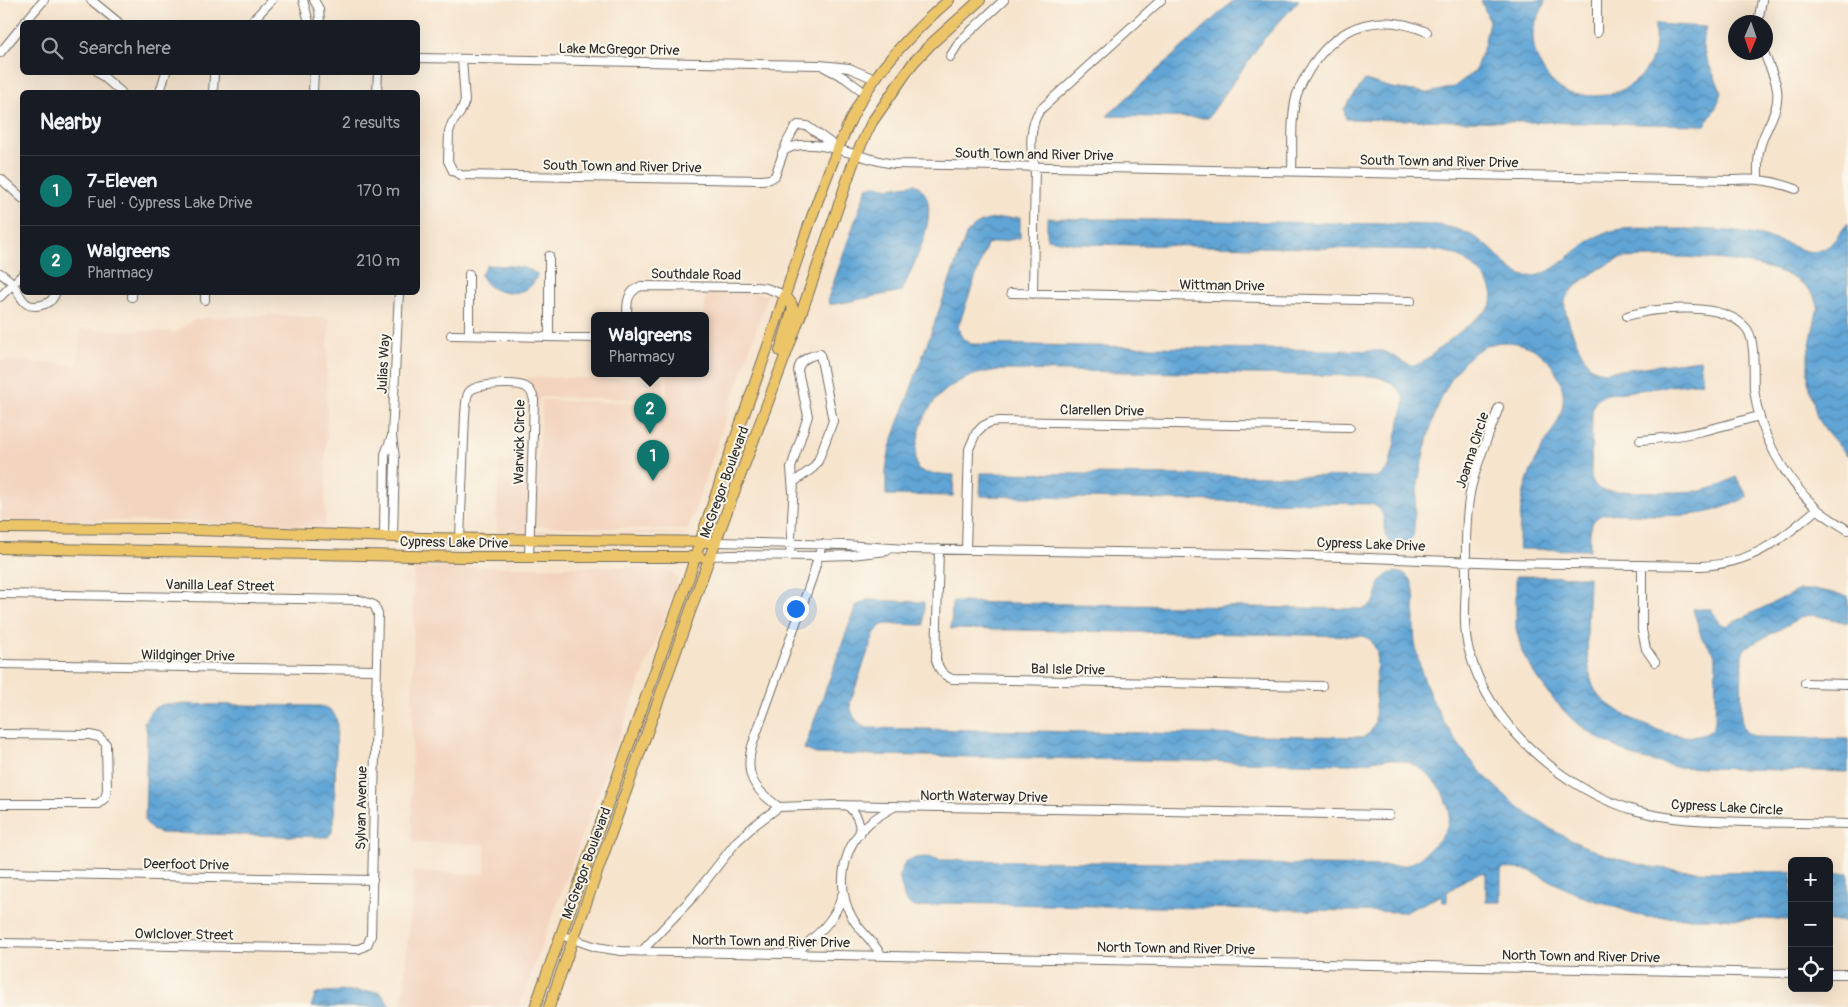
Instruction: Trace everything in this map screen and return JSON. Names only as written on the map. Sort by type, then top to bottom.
[{"type":"main road","name":"McGregor Boulevard","points":[[535,1007],[695,557],[816,204],[838,148],[865,93],[875,79],[898,49],[948,0]]},
{"type":"main road","name":"McGregor Boulevard","points":[[549,1007],[856,155],[872,122],[913,63],[931,44],[980,0]]},
{"type":"main road","points":[[774,386],[773,374],[793,309],[785,295]]},
{"type":"main road","name":"Cypress Lake Drive","points":[[0,528],[206,530],[270,534],[460,539],[716,542]]},
{"type":"main road","points":[[269,552],[270,534]]},
{"type":"main road","name":"Cypress Lake Drive","points":[[0,548],[529,557],[711,556]]},
{"type":"street","points":[[27,20],[44,0]]},
{"type":"street","points":[[91,0],[116,20]]},
{"type":"street","points":[[253,20],[272,0]]},
{"type":"street","points":[[303,0],[308,20]]},
{"type":"street","points":[[314,0],[320,20]]},
{"type":"street","points":[[950,57],[960,41],[1004,0]]},
{"type":"street","points":[[1033,294],[1035,166],[1032,158],[1035,117],[1040,110],[1161,0]]},
{"type":"street","points":[[1597,33],[1598,0]]},
{"type":"street","points":[[1759,15],[1762,0]]},
{"type":"street","points":[[1292,171],[1293,114],[1297,95],[1306,76],[1326,48],[1344,33],[1360,26],[1378,22],[1395,22],[1427,32]]},
{"type":"street","points":[[0,53],[20,28]]},
{"type":"street","name":"Lake McGregor Drive","points":[[420,58],[820,65],[849,68],[875,79]]},
{"type":"street","name":"South Town and River Drive","points":[[462,58],[465,101],[449,132],[448,165],[456,174],[467,176],[762,180],[775,176],[782,153],[795,145],[838,148],[876,162],[895,164],[1732,180],[1758,178],[1778,182],[1796,189]]},
{"type":"street","points":[[1758,178],[1759,150],[1764,135],[1773,119],[1777,103],[1777,87],[1767,60]]},
{"type":"street","name":"Lake McGregor Drive","points":[[820,65],[845,78],[865,93]]},
{"type":"street","points":[[101,75],[119,90]]},
{"type":"street","points":[[161,90],[165,75]]},
{"type":"street","points":[[213,90],[214,75]]},
{"type":"street","points":[[313,90],[314,75]]},
{"type":"street","points":[[377,90],[378,75]]},
{"type":"street","points":[[782,153],[794,129],[802,125],[807,126],[838,148]]},
{"type":"street","points":[[1,180],[20,196]]},
{"type":"street","points":[[548,337],[549,256]]},
{"type":"street","points":[[0,273],[6,288],[27,304],[42,305],[50,302],[54,295]]},
{"type":"street","points":[[469,274],[469,335]]},
{"type":"street","points":[[0,297],[6,288],[20,277]]},
{"type":"street","name":"Southdale Road","points":[[627,312],[629,296],[634,289],[640,286],[755,287],[785,295]]},
{"type":"street","name":"Wittman Drive","points":[[1011,294],[1411,301]]},
{"type":"street","name":"Julias Way","points":[[388,537],[395,458],[392,436],[399,295]]},
{"type":"street","points":[[1627,316],[1660,310],[1710,311],[1735,320],[1748,331],[1752,345],[1754,389],[1759,416],[1776,457],[1793,482],[1817,509],[1848,530]]},
{"type":"street","points":[[450,335],[591,338]]},
{"type":"street","points":[[790,556],[794,482],[813,468],[818,461],[832,421],[820,354],[806,358],[798,367],[808,416],[791,468],[793,492]]},
{"type":"street","name":"Warwick Circle","points":[[460,539],[467,398],[470,391],[476,386],[484,385],[526,387],[532,392],[534,400],[529,557]]},
{"type":"street","name":"Joanna Circle","points":[[1466,561],[1470,493],[1477,466],[1500,407]]},
{"type":"street","points":[[1640,440],[1686,436],[1759,416]]},
{"type":"street","name":"Clarellen Drive","points":[[966,549],[969,449],[976,433],[983,426],[991,422],[1350,427]]},
{"type":"street","name":"Cypress Lake Drive","points":[[716,542],[822,544],[906,549],[1710,565],[1738,560],[1757,553],[1775,543],[1817,509]]},
{"type":"street","points":[[641,952],[693,897],[737,841],[756,824],[780,807],[768,799],[755,786],[751,778],[748,760],[822,544]]},
{"type":"street","name":"Cypress Lake Drive","points":[[711,556],[730,554],[790,556],[851,555],[906,549]]},
{"type":"street","name":"Bal Isle Drive","points":[[939,549],[936,660],[938,668],[944,675],[952,679],[1322,686]]},
{"type":"street","name":"Cypress Lake Circle","points":[[1466,561],[1465,629],[1469,651],[1478,676],[1498,710],[1517,734],[1541,759],[1564,776],[1586,790],[1619,805],[1636,811],[1674,819],[1848,824]]},
{"type":"street","points":[[1642,565],[1642,630],[1646,649],[1655,662]]},
{"type":"street","name":"Vanilla Leaf Street","points":[[0,594],[360,600],[374,606],[378,614],[376,670]]},
{"type":"street","name":"Wildginger Drive","points":[[0,664],[376,670]]},
{"type":"street","name":"Sylvan Avenue","points":[[367,945],[371,936],[376,670]]},
{"type":"street","points":[[1805,683],[1848,684]]},
{"type":"street","points":[[0,734],[99,737],[106,744],[107,790],[105,798],[98,804],[0,804]]},
{"type":"street","points":[[848,806],[856,812],[860,834]]},
{"type":"street","name":"North Waterway Drive","points":[[780,807],[848,806],[1389,815]]},
{"type":"street","points":[[881,955],[874,943],[862,932],[852,918],[845,902],[843,877],[850,850],[860,834],[876,818],[895,807]]},
{"type":"street","name":"Deerfoot Drive","points":[[0,874],[372,880]]},
{"type":"street","points":[[794,954],[827,925],[840,903],[843,892]]},
{"type":"street","name":"North Town and River Drive","points":[[561,935],[612,950],[641,952],[1788,973]]},
{"type":"street","name":"Owlclover Street","points":[[0,943],[359,949],[367,945]]},
{"type":"street","points":[[1833,974],[1848,974]]},
{"type":"shaded area","points":[[707,291],[751,292],[768,295],[688,530],[535,526],[542,400],[666,404],[668,377],[709,377],[709,312],[704,312]]},
{"type":"shaded area","points":[[278,315],[330,319],[327,359],[325,527],[162,521],[0,520],[0,360],[78,365],[80,329],[177,332],[193,320]]},
{"type":"shaded area","points":[[528,377],[663,380],[664,377],[663,400],[539,398],[532,526],[535,530],[684,533],[684,535],[496,533],[499,461],[532,460]]},
{"type":"shaded area","points":[[412,567],[645,567],[673,572],[678,579],[519,1007],[402,1007],[414,872],[485,874],[485,844],[413,842],[413,838],[411,838],[414,573]]},
{"type":"water","points":[[1234,0],[1299,0],[1263,40],[1208,118],[1107,116]]},
{"type":"water","points":[[1481,0],[1545,0],[1533,31],[1536,53],[1543,69],[1554,83],[1560,89],[1577,95],[1605,95],[1616,92],[1635,82],[1649,66],[1653,55],[1655,24],[1706,27],[1702,44],[1706,58],[1722,93],[1705,125],[1346,119],[1344,109],[1365,80],[1392,88],[1429,93],[1454,87],[1475,71],[1484,46],[1489,21]]},
{"type":"water","points":[[915,184],[924,193],[928,205],[928,219],[925,235],[902,291],[829,304],[828,298],[867,187],[874,185],[890,188]]},
{"type":"water","points":[[1020,217],[1020,238],[987,244],[958,327],[962,338],[971,344],[1382,351],[1413,365],[1424,361],[1487,310],[1492,303],[1493,296],[1487,281],[1474,267],[1455,255],[1434,250],[1078,244],[1047,239],[1047,218],[1436,225],[1458,230],[1472,236],[1491,249],[1515,272],[1526,276],[1545,273],[1598,236],[1622,229],[1695,229],[1739,232],[1768,238],[1814,252],[1827,247],[1848,223],[1848,456],[1827,432],[1817,417],[1808,381],[1808,354],[1818,306],[1808,288],[1789,275],[1732,261],[1670,257],[1623,258],[1590,275],[1573,289],[1565,301],[1569,324],[1590,366],[1604,372],[1700,360],[1703,382],[1608,394],[1597,400],[1592,412],[1591,475],[1594,484],[1598,488],[1607,491],[1701,491],[1716,487],[1736,477],[1748,497],[1723,508],[1697,514],[1604,514],[1599,516],[1592,524],[1590,550],[1519,549],[1520,513],[1525,487],[1537,457],[1559,418],[1562,410],[1563,392],[1559,378],[1551,364],[1540,353],[1527,346],[1502,342],[1480,349],[1463,363],[1449,384],[1437,408],[1423,458],[1413,536],[1410,540],[1400,545],[1389,541],[1386,537],[1382,513],[1371,504],[980,496],[981,473],[1379,477],[1389,467],[1405,400],[1400,391],[1392,384],[1382,378],[1372,376],[1008,370],[976,374],[949,387],[938,397],[922,423],[917,443],[916,458],[918,469],[926,473],[954,475],[953,496],[886,495],[886,470],[890,447],[966,235],[977,224],[984,221]]},
{"type":"water","points":[[487,265],[520,267],[537,274],[534,282],[527,288],[519,292],[509,293],[491,288],[485,282],[481,274]]},
{"type":"water","points":[[1395,572],[1408,576],[1411,580],[1414,597],[1415,641],[1426,685],[1440,715],[1458,744],[1479,770],[1503,794],[1529,815],[1557,833],[1588,848],[1619,859],[1652,867],[1687,871],[1788,872],[1788,920],[1645,917],[1581,896],[1528,870],[1503,868],[1501,872],[1501,902],[1486,902],[1486,873],[1481,873],[1476,874],[1447,892],[1447,902],[1442,902],[1442,895],[1405,912],[947,903],[920,908],[905,900],[899,876],[905,862],[918,858],[928,857],[941,860],[1407,865],[1418,860],[1441,838],[1447,827],[1450,812],[1442,791],[1427,773],[1409,762],[1386,759],[1350,764],[816,754],[804,749],[856,606],[867,600],[924,602],[924,625],[885,624],[880,626],[874,634],[850,703],[855,718],[867,728],[1363,737],[1370,733],[1375,722],[1377,652],[1371,640],[1364,636],[951,629],[952,602],[1363,609],[1374,602],[1382,579]]},
{"type":"water","points":[[1516,576],[1589,577],[1587,651],[1591,679],[1595,690],[1603,700],[1617,710],[1655,729],[1675,735],[1693,736],[1707,733],[1715,723],[1716,659],[1713,651],[1702,639],[1693,609],[1711,609],[1720,623],[1726,626],[1799,590],[1819,590],[1848,596],[1848,623],[1814,615],[1804,616],[1745,648],[1742,655],[1741,719],[1745,731],[1755,737],[1848,739],[1848,772],[1676,767],[1635,757],[1598,738],[1574,721],[1554,700],[1537,678],[1522,652],[1516,628]]},
{"type":"water","points":[[165,704],[320,706],[331,711],[337,722],[334,822],[332,832],[328,837],[160,833],[152,830],[145,821],[147,733],[144,721],[147,720],[153,709]]},
{"type":"water","points":[[1833,873],[1848,873],[1848,921],[1833,921]]},
{"type":"water","points":[[324,992],[380,992],[391,1007],[311,1007],[315,995]]},
{"type":"place","name":"Walgreens","points":[[650,434]]},
{"type":"place","name":"7-Eleven","points":[[653,481]]}]
